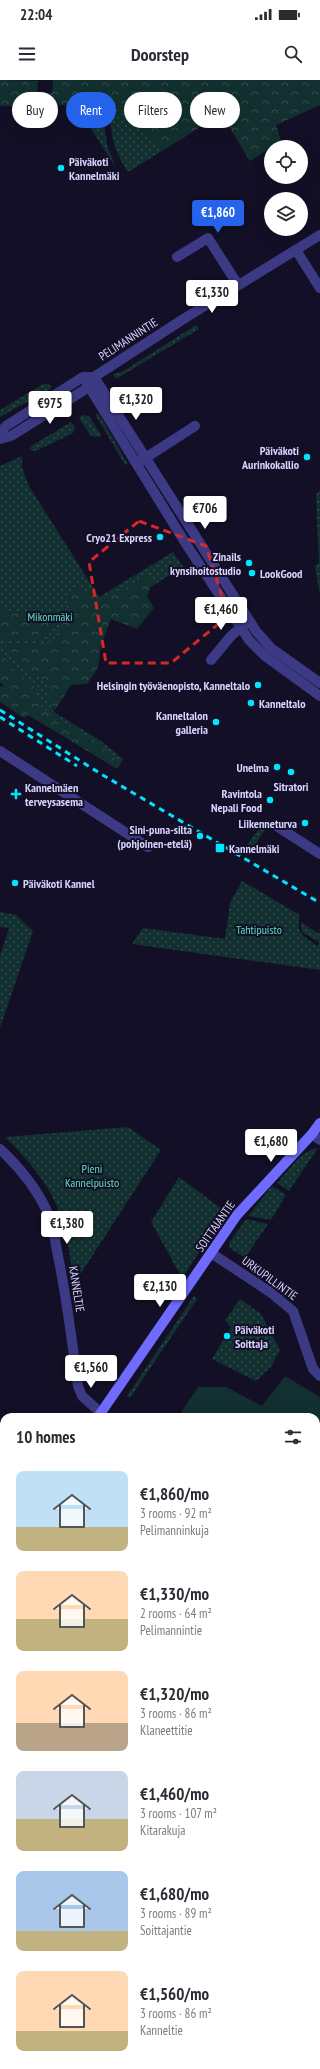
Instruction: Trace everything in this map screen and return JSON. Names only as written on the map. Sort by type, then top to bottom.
[{"type":"main road","name":"SOITTAJANTIE","points":[[101,1413],[212,1254],[237,1215],[316,1137],[320,1123]]},
{"type":"street","name":"PELIMANNINTIE","points":[[89,387],[94,377],[238,285],[320,235]]},
{"type":"street","points":[[177,257],[208,238],[238,285]]},
{"type":"street","points":[[296,250],[320,288]]},
{"type":"street","name":"PELIMANNINTIE","points":[[83,377],[94,377]]},
{"type":"street","points":[[0,433],[6,426],[83,377],[249,640],[265,656],[320,696]]},
{"type":"street","points":[[94,377],[146,457],[248,621],[271,648],[320,683]]},
{"type":"street","points":[[0,439],[11,436],[89,387]]},
{"type":"street","points":[[137,463],[195,426]]},
{"type":"street","points":[[211,660],[240,627],[248,621]]},
{"type":"street","points":[[0,751],[148,847]]},
{"type":"street","points":[[275,825],[319,852]]},
{"type":"street","name":"KANNELTIE","points":[[0,1149],[15,1163],[38,1194],[47,1210],[52,1224],[61,1270],[78,1386],[82,1396],[98,1413]]},
{"type":"street","name":"URKUPILLINTIE","points":[[212,1254],[270,1292],[293,1311],[313,1369],[320,1376]]},
{"type":"highlighted area","points":[[139,521],[206,546],[228,616],[171,663],[106,663],[89,562]]},
{"type":"green space","points":[[0,80],[38,81],[37,92],[12,92],[12,106],[0,106]]},
{"type":"green space","points":[[53,80],[320,80],[320,105],[276,125],[281,140],[264,140],[264,152],[250,161],[230,128],[240,128],[240,92],[190,92],[190,128],[199,128],[162,151],[138,128],[182,128],[182,92],[124,92],[124,115],[121,112],[116,111],[116,92],[66,92],[66,105],[58,105],[58,92],[52,92]]},
{"type":"green space","points":[[116,111],[121,112],[124,115],[124,128],[138,128],[162,151],[128,172],[116,149],[111,129],[116,128]]},
{"type":"green space","points":[[91,128],[105,128],[107,145],[116,168]]},
{"type":"green space","points":[[196,325],[199,329],[116,379],[113,374],[122,372]]},
{"type":"green space","points":[[43,384],[49,384],[52,388],[0,417],[0,410]]},
{"type":"green space","points":[[98,413],[128,464],[125,465],[95,414]]},
{"type":"green space","points":[[83,415],[89,416],[101,435],[100,437],[91,436],[79,418]]},
{"type":"green space","points":[[71,422],[75,428],[73,433],[36,451],[30,450],[31,446]]},
{"type":"green space","name":"Mikonmäki","points":[[22,456],[22,468],[29,486],[99,597],[173,552],[183,567],[117,608],[52,704],[54,712],[101,741],[123,759],[117,769],[0,682],[0,466]]},
{"type":"green space","points":[[320,490],[320,596],[315,566],[319,563],[316,495]]},
{"type":"green space","points":[[150,577],[153,581],[147,596],[154,608],[137,629],[111,619],[101,645],[98,668],[87,684],[71,685],[55,710],[50,701],[48,687],[44,680],[22,668],[13,653],[4,645],[55,642],[62,627],[68,599],[77,587],[86,594],[93,587],[99,598],[126,588],[141,578]]},
{"type":"green space","points":[[0,607],[4,610],[13,612],[39,610],[44,612],[55,618],[53,632],[43,638],[0,641]]},
{"type":"green space","points":[[0,651],[13,669],[32,683],[41,705],[48,713],[96,741],[121,763],[117,769],[28,715],[24,718],[0,702],[0,687],[4,685],[0,682]]},
{"type":"green space","points":[[264,821],[269,824],[251,851],[246,847]]},
{"type":"green space","name":"Tahtipuisto","points":[[242,881],[300,915],[300,931],[305,937],[318,946],[319,942],[302,932],[301,922],[319,934],[320,927],[320,970],[132,944],[143,928],[225,939],[230,903]]},
{"type":"green space","points":[[0,912],[16,915],[33,931],[0,1028],[0,956],[9,928],[0,927]]},
{"type":"green space","name":"Pieni Kannelpuisto","points":[[128,1127],[161,1150],[74,1284],[64,1227],[53,1199],[42,1179],[21,1153],[5,1137]]},
{"type":"green space","points":[[318,1148],[289,1191],[277,1183],[301,1157]]},
{"type":"green space","points":[[179,1177],[226,1212],[182,1278],[151,1222]]},
{"type":"green space","points":[[272,1186],[286,1195],[271,1220],[248,1216]]},
{"type":"green space","points":[[246,1219],[268,1224],[245,1258],[230,1248],[229,1243]]},
{"type":"green space","points":[[194,1296],[197,1299],[130,1398],[127,1396]]},
{"type":"green space","points":[[240,1299],[261,1314],[280,1350],[271,1367],[256,1381],[212,1359],[231,1327],[225,1320]]},
{"type":"green space","points":[[285,1376],[320,1397],[320,1413],[181,1413],[198,1387],[226,1387],[262,1406]]},
{"type":"railway","points":[[0,710],[101,774],[320,903]]},
{"type":"railway","points":[[0,717],[77,766]]},
{"type":"place","name":"Päiväkoti Kannelmäki","points":[[61,168]]},
{"type":"place","name":"Päiväkoti Aurinkokallio","points":[[307,457]]},
{"type":"place","name":"Cryo21 Express","points":[[160,537]]},
{"type":"place","name":"Zinails kynsihoitostudio","points":[[249,563]]},
{"type":"place","name":"LookGood","points":[[252,573]]},
{"type":"place","name":"Helsingin työväenopisto, Kanneltalo","points":[[258,685]]},
{"type":"place","name":"Kanneltalo","points":[[251,703]]},
{"type":"place","name":"Kanneltalon galleria","points":[[216,722]]},
{"type":"place","name":"Unelma","points":[[277,767]]},
{"type":"place","name":"Sitratori","points":[[291,772]]},
{"type":"place","name":"Kannelmäen terveysasema","points":[[16,794]]},
{"type":"place","name":"Ravintola Nepali Food","points":[[270,800]]},
{"type":"place","name":"Liikenneturva","points":[[305,823]]},
{"type":"place","name":"Sini-puna-silta (pohjoinen-etelä)","points":[[200,836]]},
{"type":"place","name":"Kannelmäki","points":[[220,848]]},
{"type":"place","name":"Päiväkoti Kannel","points":[[15,883]]},
{"type":"place","name":"Päiväkoti Soittaja","points":[[227,1336]]}]
